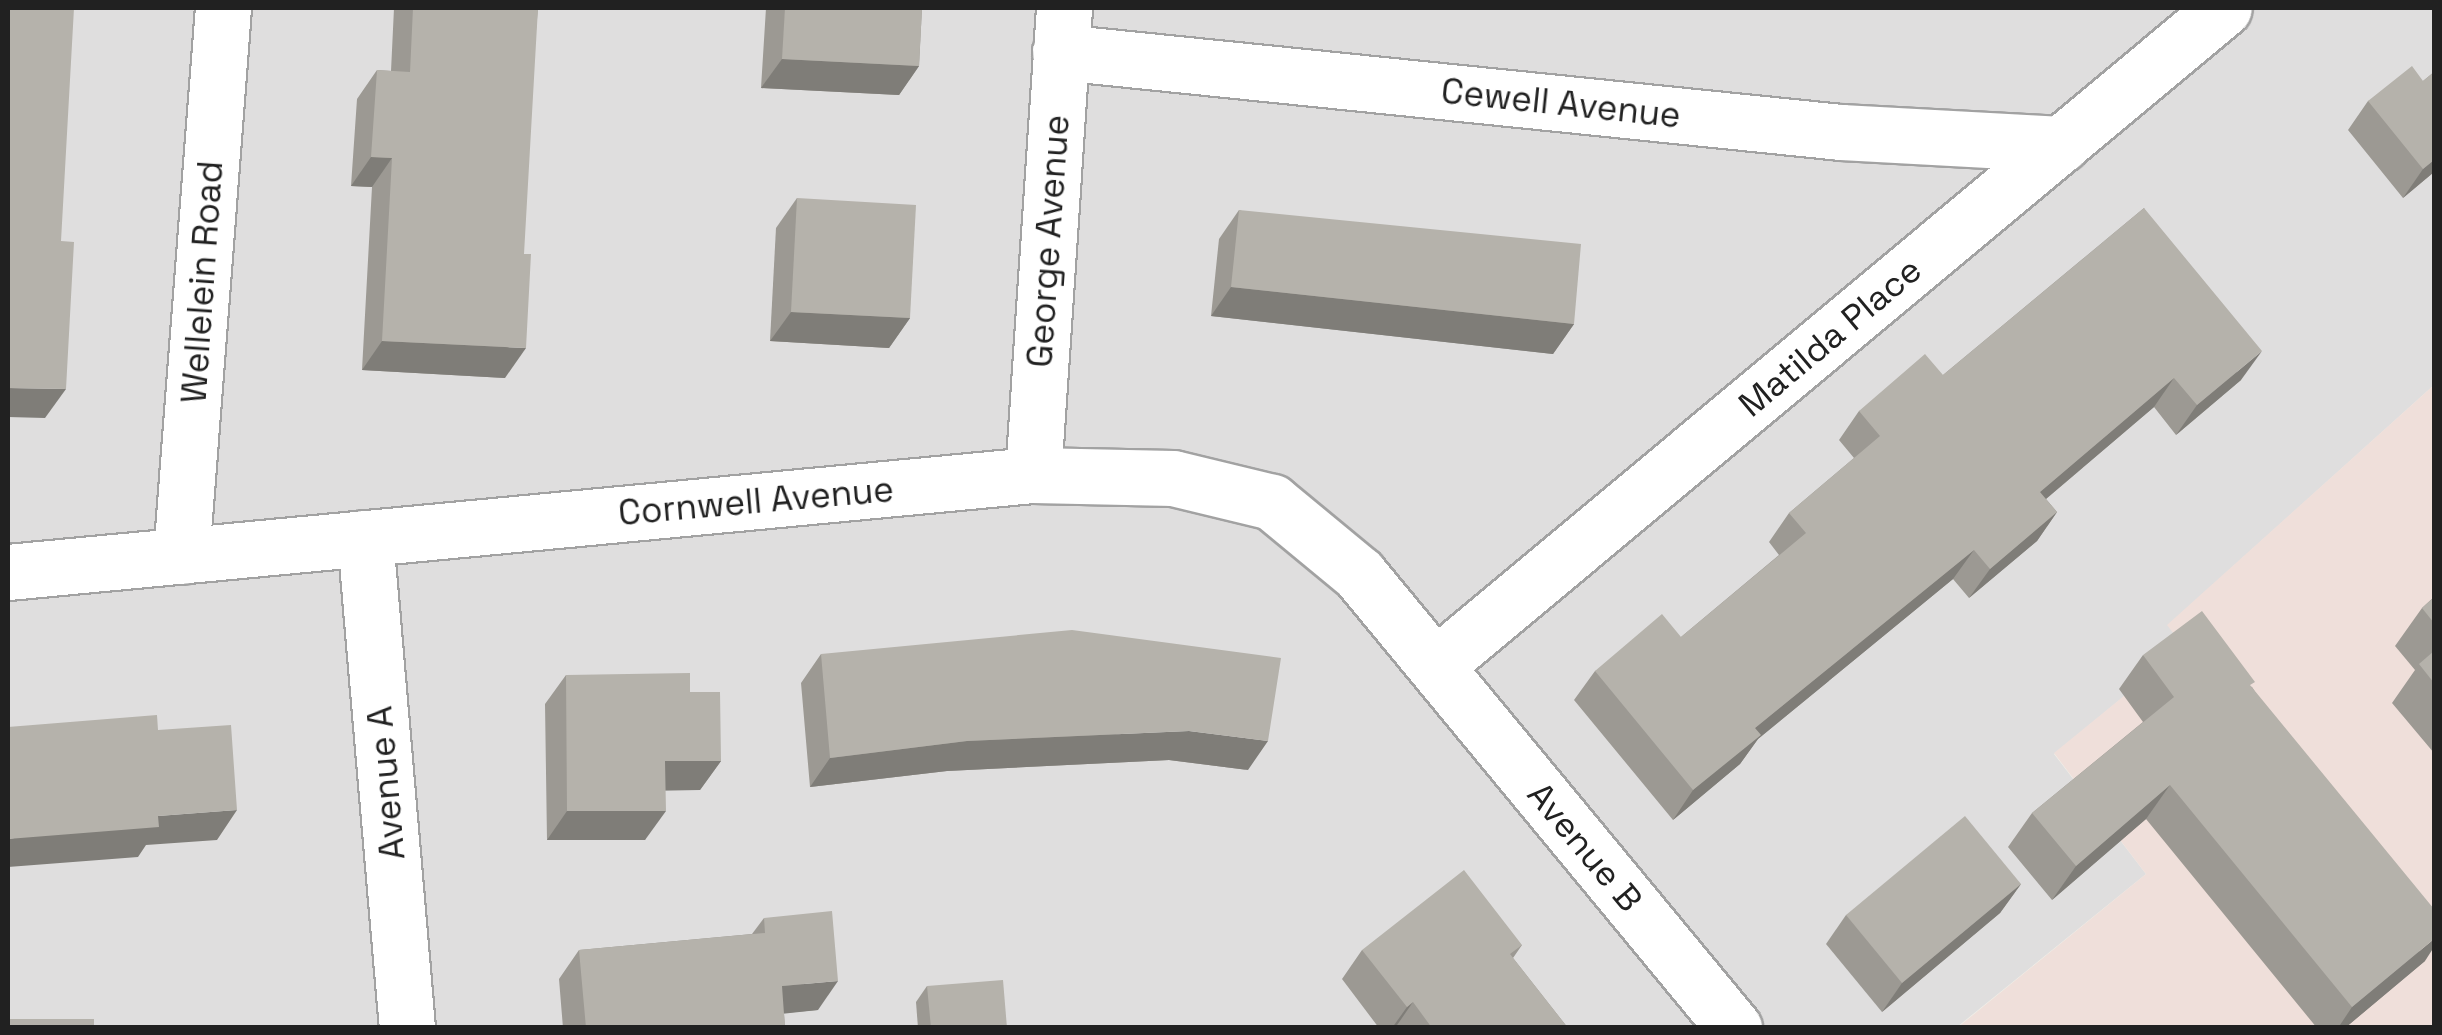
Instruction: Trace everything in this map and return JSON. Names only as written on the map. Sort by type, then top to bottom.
[{"type":"street","name":"Wellelein Road","points":[[180,556],[223,8]]},
{"type":"street","name":"Matilda Place","points":[[1435,666],[2224,8]]},
{"type":"street","name":"Cewell Avenue","points":[[1062,30],[1842,132],[2062,144]]},
{"type":"street","name":"George Avenue","points":[[1034,475],[1062,30]]},
{"type":"street","name":"Cornwell Avenue","points":[[8,572],[1034,475],[1173,478],[1272,502],[1359,574],[1435,666]]},
{"type":"street","name":"Avenue A","points":[[365,538],[407,1028]]},
{"type":"street","name":"Avenue B","points":[[1435,666],[1734,1028]]},
{"type":"shaded area","points":[[8,8],[2434,8],[2434,385],[2168,625],[2185,646],[2054,754],[2146,874],[1957,1027],[8,1027]]},
{"type":"shaded area","points":[[2434,385],[2434,1027],[1957,1028],[2146,874],[2054,753],[2184,647],[2167,625]]},
{"type":"building","points":[[8,8],[74,8],[61,241],[74,242],[66,389],[8,388]]},
{"type":"building","points":[[413,8],[538,8],[524,254],[531,254],[526,348],[382,341],[392,158],[371,157],[377,70],[410,72]]},
{"type":"building","points":[[785,8],[922,8],[919,66],[782,59]]},
{"type":"building","points":[[2412,66],[2423,81],[2434,72],[2434,160],[2423,169],[2368,101]]},
{"type":"building","points":[[797,198],[916,205],[910,318],[791,312]]},
{"type":"building","points":[[2144,208],[2262,351],[2197,405],[2174,378],[2040,492],[2057,512],[1990,569],[1974,550],[1755,728],[1761,735],[1693,790],[1595,671],[1662,614],[1681,637],[1806,533],[1789,513],[1880,436],[1859,411],[1925,354],[1943,375]]},
{"type":"building","points":[[1239,210],[1581,244],[1574,324],[1231,287]]},
{"type":"building","points":[[2434,597],[2434,623],[2422,608]]},
{"type":"building","points":[[2202,611],[2255,682],[2250,685],[2434,909],[2434,939],[2352,1007],[2170,785],[2076,866],[2032,813],[2174,697],[2143,655]]},
{"type":"building","points":[[1072,630],[1281,658],[1268,741],[1189,731],[967,741],[830,758],[821,654]]},
{"type":"building","points":[[2434,651],[2434,683],[2419,664]]},
{"type":"building","points":[[690,673],[690,692],[720,692],[721,761],[665,761],[666,811],[567,811],[566,675]]},
{"type":"building","points":[[157,715],[158,730],[231,725],[237,810],[158,816],[159,827],[8,839],[8,727]]},
{"type":"building","points":[[1965,816],[2021,884],[1902,983],[1846,915]]},
{"type":"building","points":[[1464,870],[1522,945],[1510,954],[1568,1028],[1432,1028],[1413,1002],[1407,1007],[1362,950]]},
{"type":"building","points":[[832,911],[838,981],[782,986],[785,1028],[586,1028],[579,950],[765,933],[764,918]]},
{"type":"building","points":[[1003,980],[1007,1028],[931,1028],[927,986]]},
{"type":"building","points":[[8,1019],[94,1019],[94,1028],[8,1028]]}]
